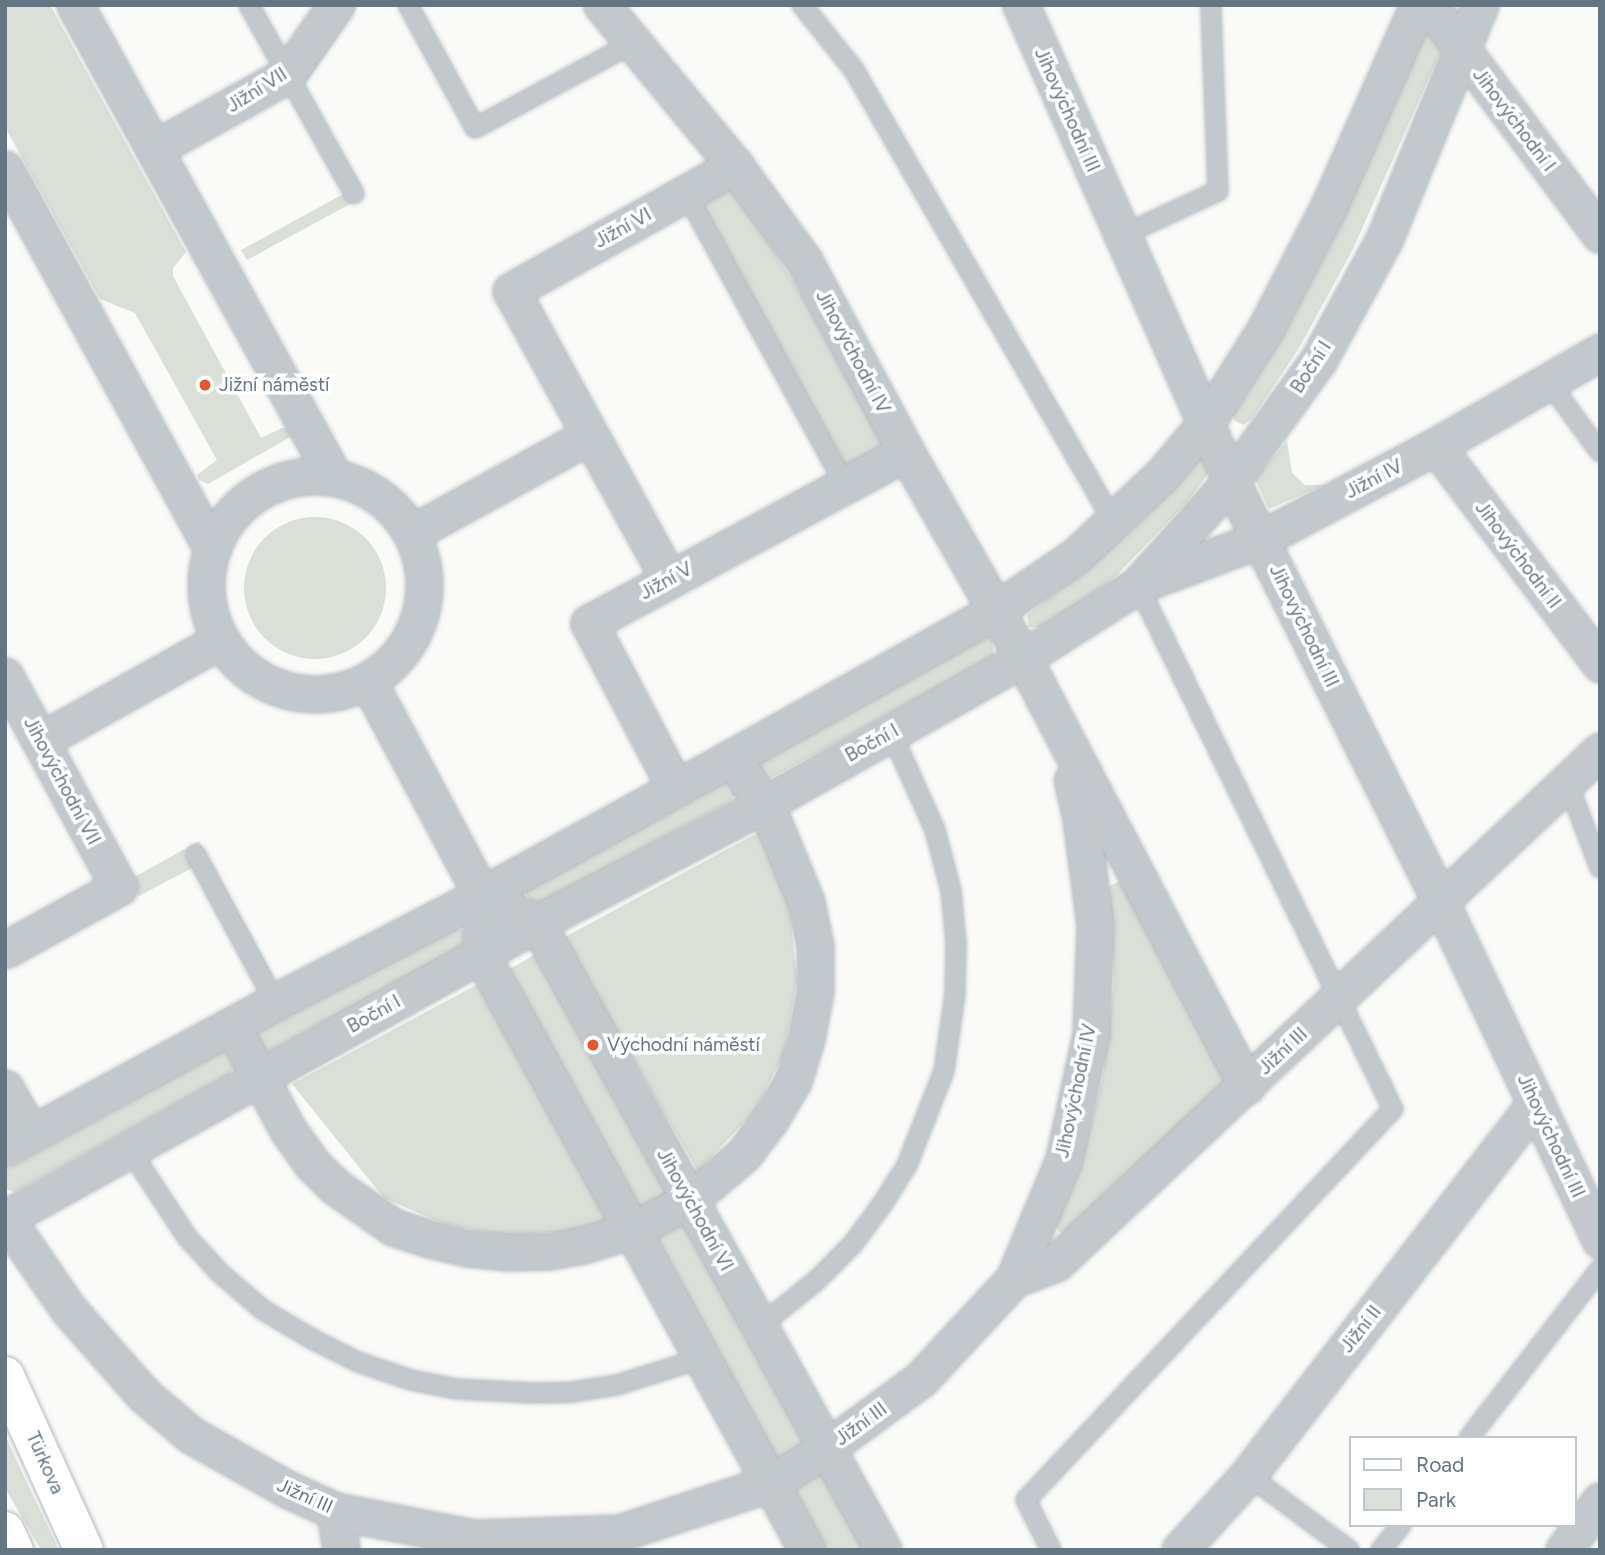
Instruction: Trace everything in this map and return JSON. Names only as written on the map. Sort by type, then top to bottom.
[{"type":"main road","name":"Türkova","points":[[5,1376],[84,1550]]},
{"type":"main road","points":[[5,1531],[14,1550]]},
{"type":"street","points":[[75,5],[334,477]]},
{"type":"street","name":"Jižní VII","points":[[154,149],[288,75],[336,5]]},
{"type":"street","name":"Jihovýchodní IV","points":[[602,5],[735,166],[804,261],[906,452],[1023,658],[1247,1086]]},
{"type":"street","name":"Jihovýchodní III","points":[[1021,5],[1231,481],[1440,901],[1600,1240]]},
{"type":"street","points":[[5,1088],[18,1141],[233,1027],[270,991],[482,895],[733,757],[995,611],[1077,555],[1162,475],[1206,422],[1266,328],[1329,206],[1418,5]]},
{"type":"street","name":"Jihovýchodní I","points":[[1429,5],[1600,234]]},
{"type":"street","name":"Boční I","points":[[6,1218],[537,923],[763,805],[1023,658],[1138,585],[1231,481],[1318,359],[1384,240],[1480,5]]},
{"type":"street","name":"Jižní VI","points":[[590,435],[510,291],[735,166]]},
{"type":"street","points":[[9,186],[212,548]]},
{"type":"street","name":"Jižní IV","points":[[1138,585],[1261,540],[1436,446],[1600,352]]},
{"type":"street","points":[[412,533],[590,435],[670,579]]},
{"type":"street","name":"Jihovýchodní II","points":[[1436,446],[1600,664]]},
{"type":"street","name":"Jižní V","points":[[675,787],[589,623],[906,452]]},
{"type":"street","points":[[303,476],[334,477],[366,488],[392,507],[412,533],[423,566],[424,600],[414,632],[376,695],[303,694],[270,685],[242,666],[221,640],[208,600],[206,580],[212,548],[226,522],[247,499],[265,489],[303,476]]},
{"type":"street","points":[[40,741],[221,640]]},
{"type":"street","name":"Jihovýchodní VII","points":[[5,676],[119,887],[5,950]]},
{"type":"street","points":[[376,695],[482,895],[481,954],[807,1550]]},
{"type":"street","name":"Jihovýchodní IV","points":[[1014,1279],[1064,1159],[1091,1034],[1095,925],[1081,818],[1058,728]]},
{"type":"street","name":"Jižní III","points":[[6,1218],[69,1310],[144,1395],[191,1435],[285,1488],[335,1511],[474,1538],[619,1533],[771,1483],[827,1448],[921,1379],[1014,1279],[1056,1263],[1600,751]]},
{"type":"street","points":[[233,1027],[288,1130],[313,1165],[337,1188],[393,1227],[429,1239],[509,1252],[572,1247],[632,1230],[690,1200],[744,1154],[771,1118],[793,1081],[806,1039],[813,1003],[815,946],[806,902],[763,805],[733,757]]},
{"type":"street","points":[[482,895],[537,923]]},
{"type":"street","name":"Jihovýchodní VI","points":[[537,923],[883,1550]]},
{"type":"street","name":"Jižní II","points":[[1180,1550],[1248,1475],[1536,1102]]},
{"type":"street","points":[[1564,1550],[1600,1501]]},
{"type":"street","points":[[335,1511],[341,1550]]},
{"type":"lane","points":[[249,5],[354,194]]},
{"type":"lane","points":[[408,5],[475,128],[635,42]]},
{"type":"lane","points":[[802,5],[854,70],[1113,522]]},
{"type":"lane","points":[[1123,235],[1218,191],[1211,5]]},
{"type":"lane","points":[[686,193],[845,485]]},
{"type":"lane","points":[[1548,381],[1600,452]]},
{"type":"lane","points":[[1051,1550],[1026,1500],[1393,1109],[1138,585]]},
{"type":"lane","points":[[760,1326],[816,1281],[853,1244],[883,1203],[907,1165],[944,1071],[956,994],[956,943],[951,891],[935,830],[891,732]]},
{"type":"lane","points":[[1567,781],[1600,868]]},
{"type":"lane","points":[[196,855],[270,991]]},
{"type":"lane","points":[[130,1150],[187,1237],[220,1273],[263,1310],[358,1362],[411,1380],[457,1389],[533,1393],[572,1392],[617,1385],[702,1358]]},
{"type":"lane","points":[[1470,1436],[1600,1269]]},
{"type":"lane","points":[[1248,1475],[1349,1550]]},
{"type":"lane","points":[[1381,1550],[1399,1527]]},
{"type":"green space","points":[[5,5],[50,5],[186,252],[173,268],[173,276],[261,438],[282,428],[287,428],[292,436],[208,484],[199,480],[197,475],[217,460],[135,313],[100,299],[5,127]]},
{"type":"green space","points":[[350,5],[358,5],[303,86],[363,197],[247,260],[241,250],[345,193],[290,94],[187,151],[185,147],[299,81]]},
{"type":"green space","points":[[1436,34],[1444,44],[1353,249],[1299,348],[1252,419],[1243,425],[1235,421],[1231,409],[1278,340],[1327,250],[1422,35]]},
{"type":"green space","points":[[733,187],[803,297],[886,443],[844,468],[699,200]]},
{"type":"green space","points":[[1287,441],[1292,473],[1305,485],[1324,485],[1269,509],[1255,479]]},
{"type":"green space","points":[[1201,452],[1211,470],[1187,502],[1116,576],[1046,628],[1029,627],[1027,615],[1095,562]]},
{"type":"green space","points":[[315,517],[342,522],[365,538],[381,561],[386,588],[381,615],[365,638],[342,654],[315,659],[288,654],[265,638],[249,615],[244,588],[249,561],[265,538],[288,522]]},
{"type":"green space","points":[[985,636],[992,640],[994,657],[767,780],[753,766],[761,757]]},
{"type":"green space","points":[[721,778],[732,781],[739,790],[730,801],[540,904],[531,901],[526,893],[527,887]]},
{"type":"green space","points":[[761,831],[789,904],[797,981],[784,1053],[755,1111],[698,1171],[563,938]]},
{"type":"green space","points":[[199,841],[273,976],[256,985],[192,868],[139,896],[131,879]]},
{"type":"green space","points":[[1124,880],[1234,1085],[1068,1235],[1059,1232],[1053,1221],[1083,1155],[1103,1076],[1114,984],[1109,886]]},
{"type":"green space","points":[[449,925],[464,931],[463,947],[270,1051],[257,1048],[256,1032]]},
{"type":"green space","points":[[543,950],[669,1195],[638,1211],[501,974]]},
{"type":"green space","points":[[480,983],[607,1221],[570,1231],[504,1235],[444,1224],[384,1198],[292,1084]]},
{"type":"green space","points":[[222,1051],[230,1056],[235,1066],[228,1075],[14,1192],[6,1189],[5,1170]]},
{"type":"green space","points":[[691,1219],[813,1437],[780,1466],[649,1243]]},
{"type":"green space","points":[[5,1435],[59,1550],[41,1550],[5,1488]]},
{"type":"green space","points":[[832,1473],[874,1550],[819,1550],[788,1493],[817,1475]]},
{"type":"place","name":"Jižní náměstí","points":[[205,385]]},
{"type":"place","name":"Východní náměstí","points":[[593,1045]]}]
